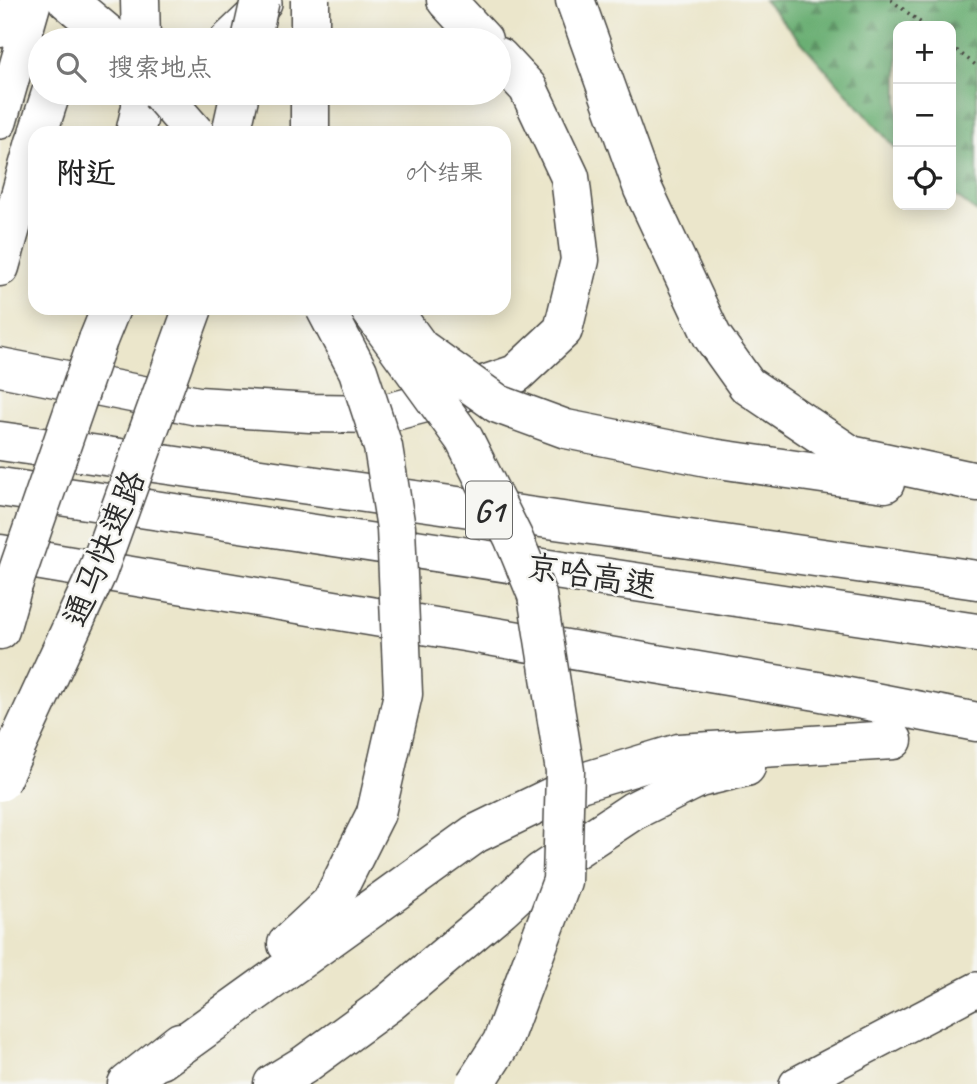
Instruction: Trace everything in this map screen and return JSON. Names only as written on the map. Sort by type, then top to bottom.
[{"type":"highway","points":[[0,28],[24,0]]},
{"type":"highway","points":[[67,0],[101,28]]},
{"type":"highway","points":[[73,28],[82,0]]},
{"type":"highway","points":[[140,0],[141,28]]},
{"type":"highway","points":[[254,28],[260,0]]},
{"type":"highway","points":[[310,0],[310,28]]},
{"type":"highway","points":[[305,28],[332,0]]},
{"type":"highway","points":[[446,0],[473,28]]},
{"type":"highway","points":[[575,0],[643,189],[712,336],[747,384],[851,455],[977,482]]},
{"type":"highway","points":[[0,367],[198,406],[359,414],[396,411],[449,397],[516,374],[563,330],[580,260],[570,177],[528,88],[511,70]]},
{"type":"highway","points":[[40,126],[47,105]]},
{"type":"highway","points":[[137,126],[141,105]]},
{"type":"highway","points":[[170,105],[189,126]]},
{"type":"highway","points":[[209,126],[229,105]]},
{"type":"highway","points":[[233,126],[237,105]]},
{"type":"highway","points":[[310,105],[310,126]]},
{"type":"highway","points":[[0,249],[28,163]]},
{"type":"highway","points":[[0,267],[28,167]]},
{"type":"highway","name":"通马快速路","points":[[0,782],[97,573],[190,315]]},
{"type":"highway","points":[[161,1059],[331,903],[376,813],[403,694],[396,528],[383,447],[358,371],[329,315]]},
{"type":"highway","points":[[374,315],[464,439],[513,537],[537,595],[565,771],[562,881],[502,1042],[475,1084]]},
{"type":"highway","points":[[396,315],[420,348],[498,404],[566,429],[712,458],[977,496]]},
{"type":"highway","points":[[0,547],[95,319]]},
{"type":"highway","points":[[0,631],[6,570],[95,319]]},
{"type":"highway","name":"京哈高速","points":[[0,441],[977,580]]},
{"type":"highway","name":"京哈高速","points":[[0,487],[977,633]]},
{"type":"highway","points":[[6,570],[817,691],[977,722]]},
{"type":"highway","points":[[273,1084],[304,1065],[389,1003],[541,872],[633,811],[699,778],[796,755],[893,740],[924,736],[977,737]]},
{"type":"highway","points":[[127,1084],[475,834],[580,783],[679,753],[893,740]]},
{"type":"street","points":[[0,122],[35,0]]},
{"type":"street","points":[[239,28],[269,0]]},
{"type":"street","points":[[174,126],[184,105]]},
{"type":"street","points":[[0,631],[95,319]]},
{"type":"street","points":[[796,1084],[977,989]]},
{"type":"path","points":[[891,0],[918,21]]},
{"type":"path","points":[[956,50],[977,66]]},
{"type":"green space","points":[[764,0],[977,0],[977,212],[956,197],[956,21],[893,21],[893,145]]}]
